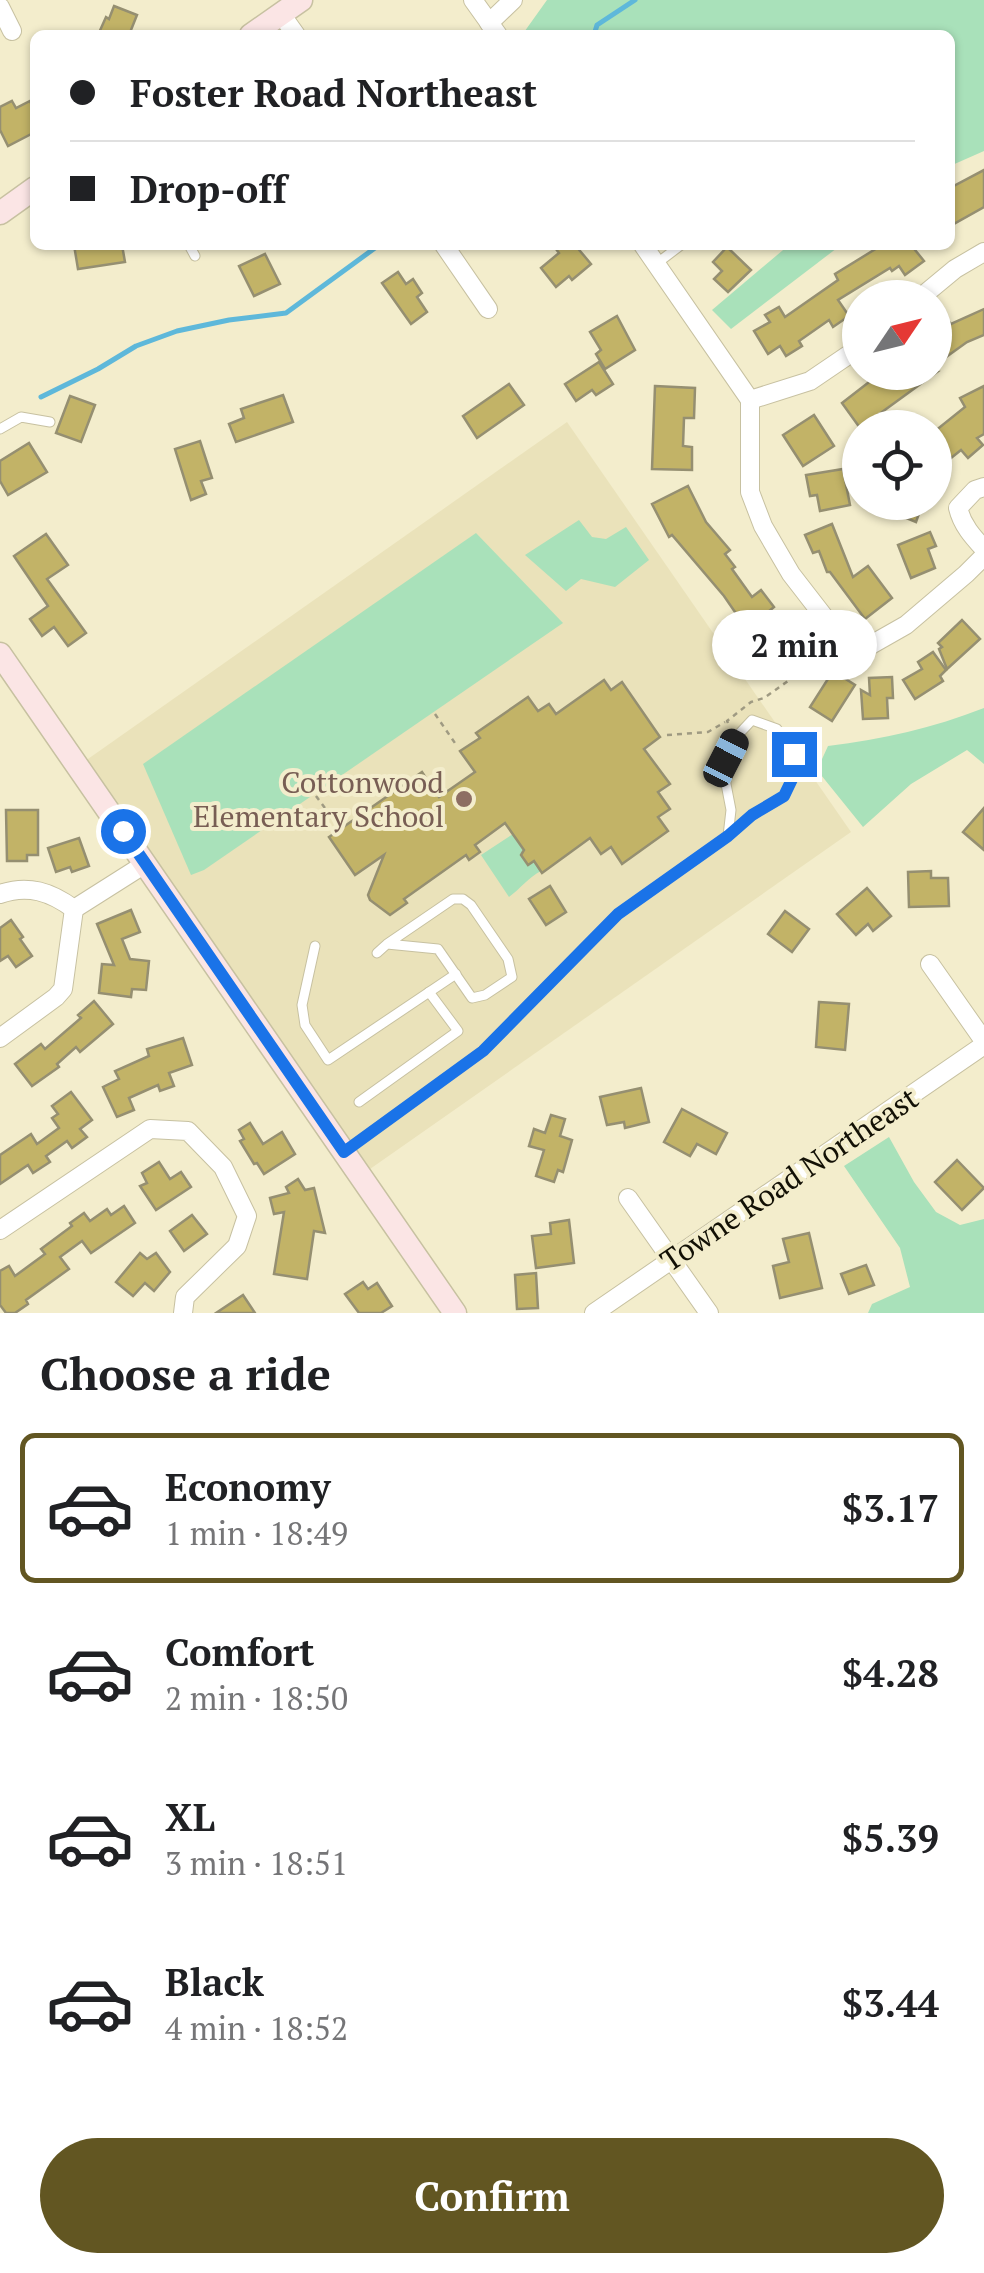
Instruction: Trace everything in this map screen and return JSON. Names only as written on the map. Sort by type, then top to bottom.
[{"type":"street","points":[[473,0],[493,29],[514,0]]},
{"type":"street","points":[[258,30],[294,4]]},
{"type":"street","points":[[294,4],[296,30]]},
{"type":"street","points":[[0,8],[12,31]]},
{"type":"street","points":[[0,212],[30,191]]},
{"type":"street","points":[[447,250],[488,308]]},
{"type":"street","points":[[646,250],[750,400],[750,492],[763,526],[790,574],[839,636],[869,646],[906,625],[984,553],[968,532],[958,508],[975,490],[984,487]]},
{"type":"street","points":[[941,280],[984,252]]},
{"type":"street","points":[[750,400],[810,381],[842,359]]},
{"type":"street","points":[[0,654],[344,1152],[447,1310]]},
{"type":"street","points":[[74,908],[145,864]]},
{"type":"street","points":[[0,894],[27,888],[56,896],[74,908]]},
{"type":"street","points":[[0,1038],[63,989],[74,908]]},
{"type":"street","points":[[930,964],[984,1043]]},
{"type":"street","name":"Towne Road Northeast","points":[[594,1313],[984,1043]]},
{"type":"street","points":[[0,1230],[150,1129],[188,1131],[222,1168],[247,1216],[237,1246],[186,1296],[184,1313]]},
{"type":"street","points":[[628,1198],[709,1313]]},
{"type":"lane","points":[[191,250],[195,256]]},
{"type":"lane","points":[[656,264],[674,250]]},
{"type":"lane","points":[[0,429],[21,417],[50,422]]},
{"type":"lane","points":[[344,1152],[483,1051],[618,914],[728,836],[752,815],[784,796],[796,771],[794,754],[777,729],[752,720],[726,758],[728,836]]},
{"type":"lane","points":[[377,952],[386,944],[453,899],[463,899],[508,959],[512,977],[485,995],[472,998],[438,949],[386,944]]},
{"type":"lane","points":[[315,946],[302,1006],[304,1025],[328,1060],[456,974]]},
{"type":"lane","points":[[430,992],[458,1032]]},
{"type":"lane","points":[[359,1102],[469,1024]]},
{"type":"path","points":[[667,735],[708,732],[751,702],[773,692],[845,638]]},
{"type":"path","points":[[435,714],[457,746]]},
{"type":"path","points":[[726,721],[736,739]]},
{"type":"path","points":[[316,796],[339,827]]},
{"type":"shaded area","name":"Cottonwood Elementary School","points":[[567,422],[851,832],[360,1176],[78,766]]},
{"type":"green space","points":[[547,0],[984,0],[984,151],[955,164],[955,30],[526,30]]},
{"type":"green space","points":[[783,250],[834,250],[731,329],[712,310]]},
{"type":"green space","points":[[579,520],[592,537],[606,539],[626,527],[649,560],[615,587],[581,579],[566,591],[525,555]]},
{"type":"green space","points":[[476,533],[563,623],[204,870],[191,875],[143,764]]},
{"type":"green space","points":[[984,708],[984,764],[967,750],[911,784],[863,827],[817,770],[828,746],[907,732]]},
{"type":"green space","points":[[513,834],[528,865],[533,861],[541,871],[509,897],[481,855]]},
{"type":"green space","points":[[889,1137],[936,1212],[960,1225],[984,1219],[984,1313],[868,1313],[872,1304],[910,1287],[900,1248],[844,1166]]},
{"type":"building","points":[[114,6],[137,15],[131,30],[100,30],[106,17],[109,19]]},
{"type":"building","points":[[12,101],[16,108],[30,101],[30,135],[8,146],[0,130],[0,107]]},
{"type":"building","points":[[984,170],[984,207],[955,223],[955,185]]},
{"type":"building","points":[[75,250],[123,250],[125,262],[78,269]]},
{"type":"building","points":[[557,250],[579,250],[591,264],[556,287],[541,268],[559,253]]},
{"type":"building","points":[[724,250],[730,250],[751,270],[728,292],[714,279],[722,271],[713,262]]},
{"type":"building","points":[[874,250],[915,250],[924,261],[905,275],[899,266],[870,280],[842,280],[842,298],[838,300],[842,321],[833,327],[829,320],[799,341],[802,346],[786,356],[780,346],[768,354],[754,331],[770,322],[765,315],[779,307],[785,317],[838,280],[835,274]]},
{"type":"building","points":[[265,254],[280,284],[254,296],[239,266]]},
{"type":"building","points":[[398,272],[406,284],[413,279],[422,293],[417,297],[427,312],[411,324],[382,283]]},
{"type":"building","points":[[984,309],[984,335],[952,353],[952,324]]},
{"type":"building","points":[[617,316],[635,350],[605,369],[596,354],[601,350],[590,332]]},
{"type":"building","points":[[599,362],[613,384],[596,395],[592,390],[576,401],[565,384]]},
{"type":"building","points":[[509,384],[524,405],[477,438],[463,416]]},
{"type":"building","points":[[655,386],[695,388],[694,418],[684,418],[683,446],[692,447],[692,470],[652,469]]},
{"type":"building","points":[[984,386],[984,434],[977,438],[983,445],[968,458],[961,450],[952,457],[952,417],[965,407],[960,398]]},
{"type":"building","points":[[859,390],[912,390],[885,410],[847,410],[842,403]]},
{"type":"building","points":[[283,395],[293,422],[236,442],[229,424],[244,418],[241,409]]},
{"type":"building","points":[[70,396],[95,405],[81,442],[56,433]]},
{"type":"building","points":[[814,415],[834,446],[803,466],[783,435]]},
{"type":"building","points":[[200,441],[212,478],[201,481],[206,494],[191,500],[175,449]]},
{"type":"building","points":[[29,443],[47,472],[8,495],[0,481],[0,461]]},
{"type":"building","points":[[842,469],[842,507],[820,511],[817,495],[810,496],[806,475]]},
{"type":"building","points":[[688,486],[706,522],[730,550],[725,554],[735,567],[732,569],[752,597],[761,590],[774,607],[768,612],[786,638],[796,631],[809,648],[773,674],[763,659],[771,653],[751,625],[746,628],[672,535],[669,537],[652,504]]},
{"type":"building","points":[[832,524],[853,577],[868,566],[892,598],[865,619],[827,572],[819,551],[813,553],[805,535]]},
{"type":"building","points":[[930,532],[936,546],[928,549],[935,568],[911,578],[898,545]]},
{"type":"building","points":[[46,534],[68,565],[47,579],[86,633],[68,646],[54,627],[42,636],[30,619],[48,606],[14,556]]},
{"type":"building","points":[[962,620],[980,639],[947,669],[938,643]]},
{"type":"building","points":[[933,652],[946,670],[940,676],[943,681],[915,699],[903,680],[922,669],[918,662]]},
{"type":"building","points":[[833,671],[855,685],[832,721],[810,707]]},
{"type":"building","points":[[892,677],[893,698],[887,698],[888,718],[863,719],[861,690],[870,695],[869,678]]},
{"type":"building","points":[[604,680],[611,690],[622,682],[660,737],[644,749],[670,784],[658,792],[670,809],[658,817],[668,831],[622,864],[611,847],[601,854],[590,838],[542,873],[534,861],[528,865],[521,855],[524,850],[505,823],[475,845],[480,852],[469,860],[466,855],[404,899],[407,903],[390,915],[370,900],[368,895],[384,855],[355,875],[329,837],[422,772],[439,797],[475,772],[460,751],[480,738],[476,733],[528,697],[538,711],[549,704],[556,714]]},
{"type":"building","points":[[984,808],[984,850],[963,832]]},
{"type":"building","points":[[6,810],[38,810],[38,855],[27,855],[27,861],[7,861]]},
{"type":"building","points":[[79,838],[89,866],[56,872],[48,848]]},
{"type":"building","points":[[931,871],[931,878],[948,878],[949,906],[909,907],[908,872]]},
{"type":"building","points":[[550,886],[566,912],[546,925],[529,899]]},
{"type":"building","points":[[867,888],[891,916],[873,931],[868,924],[856,935],[837,914]]},
{"type":"building","points":[[131,910],[140,932],[122,939],[130,959],[149,961],[146,990],[132,989],[131,997],[99,993],[102,964],[114,965],[97,924]]},
{"type":"building","points":[[785,911],[809,929],[792,952],[768,934]]},
{"type":"building","points":[[11,920],[32,956],[16,967],[8,956],[0,961],[0,928]]},
{"type":"building","points":[[94,1001],[113,1024],[80,1052],[76,1047],[57,1064],[59,1067],[32,1086],[15,1064],[41,1044],[45,1049],[81,1018],[78,1015]]},
{"type":"building","points":[[819,1002],[849,1004],[845,1050],[816,1047]]},
{"type":"building","points":[[183,1038],[192,1065],[169,1073],[174,1086],[160,1091],[158,1085],[129,1098],[134,1110],[117,1117],[103,1087],[119,1079],[115,1071],[149,1056],[147,1049]]},
{"type":"building","points":[[641,1088],[649,1122],[625,1128],[624,1122],[607,1125],[600,1097]]},
{"type":"building","points":[[71,1092],[92,1120],[80,1129],[87,1137],[72,1148],[67,1141],[46,1156],[50,1162],[33,1173],[28,1165],[0,1184],[0,1155],[31,1134],[37,1144],[59,1128],[52,1118],[58,1114],[52,1106]]},
{"type":"building","points":[[682,1109],[727,1133],[716,1154],[697,1144],[690,1156],[664,1142]]},
{"type":"building","points":[[551,1115],[565,1119],[560,1136],[572,1140],[563,1172],[558,1170],[554,1182],[536,1176],[544,1150],[529,1146],[534,1129],[545,1133]]},
{"type":"building","points":[[250,1123],[263,1144],[282,1132],[295,1154],[264,1174],[240,1141],[244,1139],[239,1130]]},
{"type":"building","points":[[957,1160],[984,1188],[962,1210],[935,1182]]},
{"type":"building","points":[[159,1162],[170,1179],[181,1172],[191,1187],[156,1210],[140,1186],[147,1183],[142,1173]]},
{"type":"building","points":[[298,1179],[305,1190],[314,1188],[325,1233],[314,1231],[307,1279],[274,1274],[284,1212],[274,1214],[270,1198],[289,1193],[286,1187]]},
{"type":"building","points":[[124,1206],[135,1223],[91,1253],[82,1241],[60,1257],[69,1269],[26,1300],[28,1304],[15,1313],[6,1313],[0,1305],[0,1271],[9,1266],[15,1276],[45,1254],[41,1249],[84,1213],[90,1221],[107,1209],[111,1215]]},
{"type":"building","points":[[192,1215],[207,1234],[184,1251],[170,1231]]},
{"type":"building","points":[[569,1220],[574,1263],[536,1268],[532,1236],[551,1234],[550,1223]]},
{"type":"building","points":[[809,1233],[822,1288],[780,1298],[773,1266],[789,1262],[783,1239]]},
{"type":"building","points":[[140,1253],[147,1259],[156,1253],[170,1272],[154,1291],[145,1283],[133,1296],[116,1282]]},
{"type":"building","points":[[866,1265],[874,1285],[849,1294],[841,1274]]},
{"type":"building","points":[[536,1273],[538,1308],[517,1309],[515,1275]]},
{"type":"building","points":[[363,1282],[368,1289],[377,1283],[392,1306],[381,1313],[359,1313],[345,1294]]},
{"type":"building","points":[[243,1295],[255,1313],[216,1313]]},
{"type":"waterway","points":[[596,30],[597,25],[635,0]]},
{"type":"waterway","points":[[41,397],[136,346],[177,331],[286,313],[372,250]]},
{"type":"place","name":"Cottonwood Elementary School","points":[[464,799]]},
{"type":"route","points":[[123,831],[344,1152],[483,1051],[618,914],[752,815],[784,796],[796,771],[794,754]]}]
